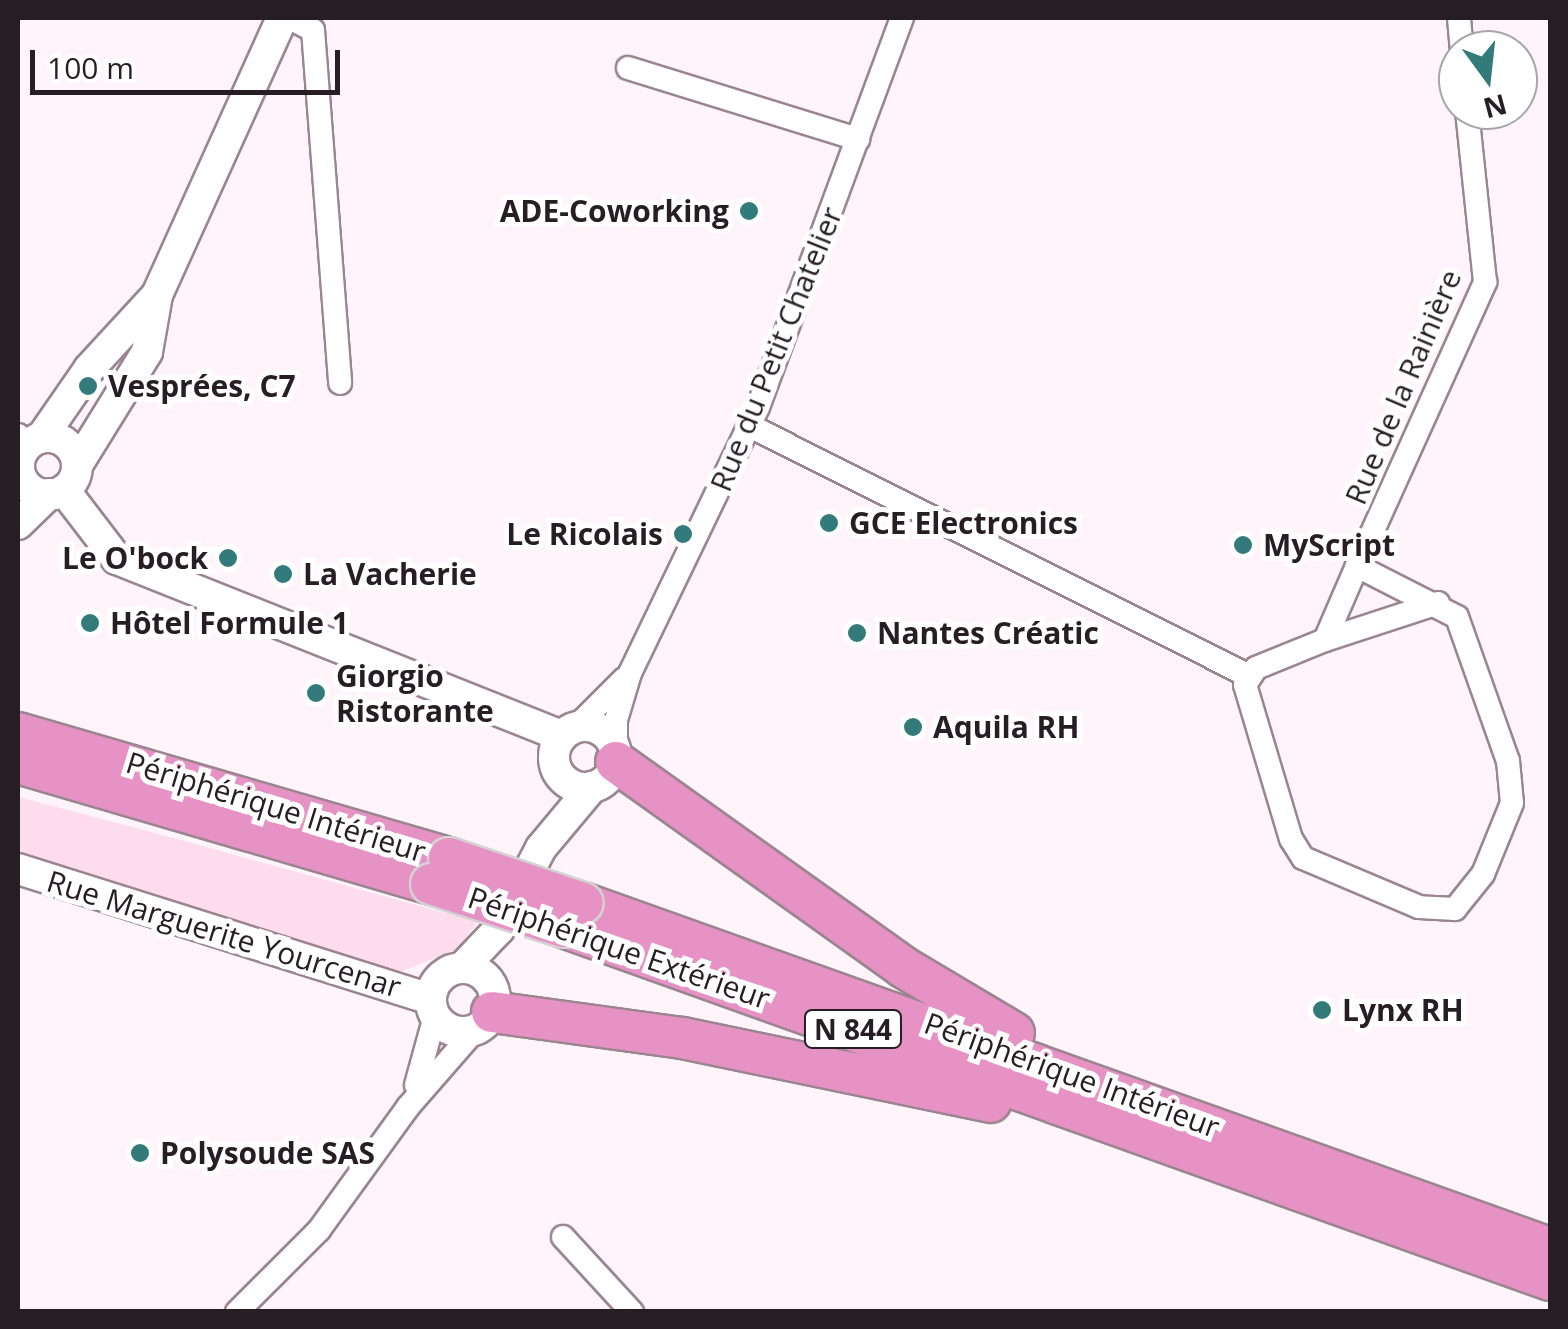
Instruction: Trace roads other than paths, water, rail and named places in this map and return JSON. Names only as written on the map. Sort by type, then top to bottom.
[{"type":"highway","name":"Périphérique Intérieur","points":[[18,732],[440,871]]},
{"type":"highway","name":"Périphérique Extérieur","points":[[18,764],[440,871],[573,915],[1143,1132],[1550,1280]]},
{"type":"highway","points":[[608,767],[903,967],[1061,1053],[1088,1080]]},
{"type":"highway","name":"Périphérique Intérieur","points":[[573,915],[1088,1080],[1550,1248]]},
{"type":"highway","points":[[486,1009],[806,1060],[953,1092],[1104,1136],[1143,1132]]},
{"type":"street","points":[[18,524],[63,483],[147,352],[156,295],[286,18],[313,30],[340,384]]},
{"type":"street","name":"Rue du Petit Chatelier","points":[[608,767],[630,672],[750,426],[902,18]]},
{"type":"street","points":[[628,68],[858,138]]},
{"type":"street","name":"Rue de la Rainière","points":[[1326,640],[1485,282],[1469,130]]},
{"type":"street","points":[[63,483],[26,485],[25,449],[89,369],[156,295]]},
{"type":"street","points":[[750,426],[1247,675]]},
{"type":"street","points":[[25,449],[66,443],[63,483],[117,558],[568,732],[601,730],[608,767]]},
{"type":"street","points":[[1247,675],[1247,700],[1303,858],[1419,907],[1455,909],[1483,874],[1512,804],[1512,780],[1466,633],[1438,604],[1357,566]]},
{"type":"street","points":[[1247,675],[1326,640],[1438,604]]},
{"type":"street","name":"Rue du Petit Chatelier","points":[[568,732],[630,672]]},
{"type":"street","points":[[541,848],[568,732]]},
{"type":"street","points":[[557,770],[572,785],[608,767]]},
{"type":"street","points":[[408,1107],[442,975],[462,968],[499,929],[541,848],[608,767]]},
{"type":"street","name":"Rue Marguerite Yourcenar","points":[[18,869],[433,1008],[453,1030],[486,1009]]},
{"type":"street","points":[[237,1312],[319,1230],[408,1107],[486,1009],[499,929]]},
{"type":"street","points":[[462,968],[486,1009]]},
{"type":"street","points":[[563,1237],[632,1312]]},
{"type":"place","name":"ADE-Coworking","points":[[749,211]]},
{"type":"place","name":"Vesprées, C7","points":[[88,386]]},
{"type":"place","name":"GCE Electronics","points":[[829,523]]},
{"type":"place","name":"Le Ricolais","points":[[683,534]]},
{"type":"place","name":"MyScript","points":[[1243,545]]},
{"type":"place","name":"Le O'bock","points":[[228,558]]},
{"type":"place","name":"La Vacherie","points":[[283,574]]},
{"type":"place","name":"Hôtel Formule 1","points":[[90,623]]},
{"type":"place","name":"Nantes Créatic","points":[[857,633]]},
{"type":"place","name":"Giorgio Ristorante","points":[[316,693]]},
{"type":"place","name":"Aquila RH","points":[[913,727]]},
{"type":"place","name":"Lynx RH","points":[[1322,1010]]},
{"type":"place","name":"Polysoude SAS","points":[[140,1153]]}]
